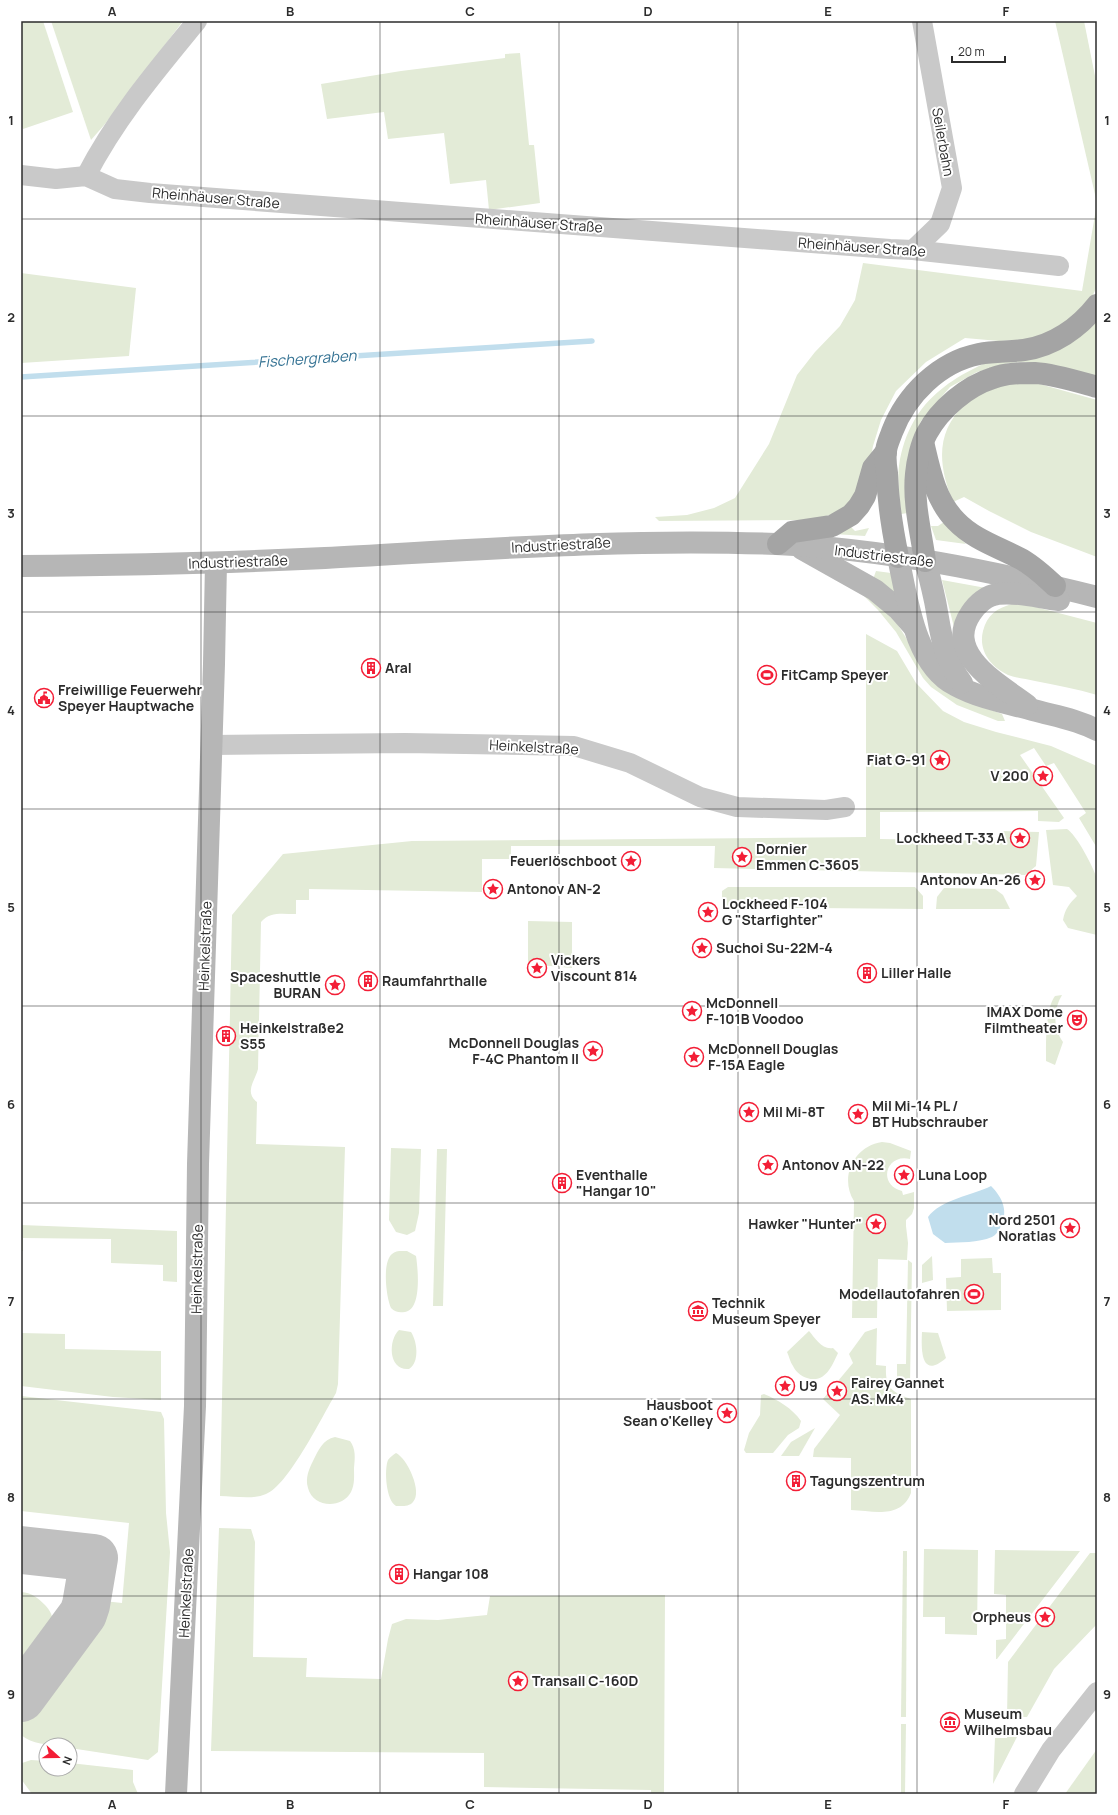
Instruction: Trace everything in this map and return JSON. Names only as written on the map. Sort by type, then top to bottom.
[{"type":"main road","points":[[898,557],[890,519],[886,452],[895,424],[907,403],[920,389],[946,366],[978,354],[1025,350],[1046,344],[1064,336],[1088,317],[1097,305]]},
{"type":"main road","points":[[925,561],[915,496],[916,472],[926,434],[937,418],[955,400],[976,386],[992,378],[1012,374],[1037,373],[1097,387]]},
{"type":"main road","points":[[923,443],[935,487],[956,521],[973,535],[1027,562],[1056,586]]},
{"type":"main road","points":[[788,545],[792,532],[832,526],[851,515],[859,506],[864,496],[873,468],[886,452]]},
{"type":"street","points":[[86,176],[102,144],[140,92],[197,21]]},
{"type":"street","name":"Seilerbahn","points":[[913,250],[940,224],[952,188],[922,21]]},
{"type":"street","name":"Rheinhäuser Straße","points":[[21,175],[56,179],[86,176],[115,189],[150,193],[890,250],[913,250],[1059,266]]},
{"type":"street","name":"Industriestraße","points":[[21,566],[216,563],[639,542],[788,545],[861,552],[963,567],[1056,586],[1096,597]]},
{"type":"street","points":[[788,545],[874,590],[898,609],[914,627]]},
{"type":"street","points":[[898,557],[914,627],[927,656],[939,673],[954,685],[969,691],[1000,702],[1081,722],[1097,730]]},
{"type":"street","points":[[925,561],[935,600],[944,648],[953,671],[969,691]]},
{"type":"street","name":"Heinkelstraße","points":[[176,1794],[195,1406],[198,1164],[212,745],[216,563]]},
{"type":"street","points":[[1034,710],[981,669],[966,651],[962,639],[968,617],[980,602],[994,595],[1000,594],[1058,600],[1080,600],[1096,597]]},
{"type":"street","name":"Heinkelstraße","points":[[212,745],[405,743],[574,746],[630,763],[700,797],[737,807],[826,810],[845,807]]},
{"type":"street","points":[[1024,1794],[1051,1750],[1097,1692]]},
{"type":"green space","points":[[21,21],[43,21],[73,112],[23,129],[21,124]]},
{"type":"green space","points":[[51,21],[183,21],[105,124],[91,140]]},
{"type":"green space","points":[[1055,21],[1084,21],[1097,86],[1097,203]]},
{"type":"green space","points":[[520,53],[529,145],[534,145],[540,203],[489,210],[486,180],[450,184],[444,133],[388,139],[384,112],[327,119],[321,84],[401,71],[505,58],[505,54]]},
{"type":"green space","points":[[1097,203],[1097,286],[1088,306],[1062,329],[1034,339],[999,341],[965,338],[926,362],[896,391],[881,420],[873,446],[867,478],[844,511],[811,520],[659,521],[655,517],[687,515],[714,508],[735,498],[769,444],[797,375],[815,352],[840,326],[855,300],[863,263],[1082,291]]},
{"type":"green space","points":[[21,273],[136,288],[129,356],[21,363]]},
{"type":"green space","points":[[1097,318],[1097,378],[1026,362],[1009,363],[977,372],[950,387],[921,421],[913,440],[908,513],[901,514],[898,472],[905,442],[914,421],[926,404],[940,390],[976,367]]},
{"type":"green space","points":[[1001,383],[1036,383],[1097,400],[1097,557],[1031,532],[964,497],[953,502],[944,475],[942,462],[944,437],[956,414],[966,403],[978,394]]},
{"type":"green space","points":[[944,522],[966,544],[936,540],[931,526],[938,526]]},
{"type":"green space","points":[[850,526],[855,531],[869,528],[865,536],[834,534]]},
{"type":"green space","points":[[876,571],[891,573],[896,598],[872,582]]},
{"type":"green space","points":[[942,580],[986,588],[955,631]]},
{"type":"green space","points":[[862,594],[876,601],[898,625],[928,673],[966,701],[1002,714],[1005,721],[998,721],[957,705],[931,687],[923,678],[896,632],[878,610]]},
{"type":"green space","points":[[1012,604],[1024,604],[1097,623],[1097,695],[1011,676],[1002,672],[991,663],[984,652],[982,645],[985,625],[993,613]]},
{"type":"green space","points":[[866,634],[897,651],[916,683],[943,711],[964,722],[1051,746],[1097,766],[1097,848],[1079,818],[1086,813],[1054,763],[1046,766],[1034,748],[1020,755],[1064,818],[1059,822],[1038,821],[1038,811],[880,812],[880,839],[1002,841],[1002,831],[1039,832],[1036,866],[1025,875],[714,868],[715,846],[511,846],[511,859],[482,859],[482,892],[309,889],[309,900],[296,900],[296,914],[277,914],[265,918],[261,922],[258,1069],[251,1090],[253,1098],[257,1102],[256,1144],[345,1147],[338,1384],[336,1393],[314,1433],[294,1464],[275,1488],[266,1494],[255,1497],[220,1496],[232,915],[283,854],[412,841],[866,837]]},
{"type":"green space","points":[[1067,829],[1075,837],[1084,852],[1097,879],[1097,935],[1068,928],[1063,920],[1064,916],[1068,907],[1077,896],[1069,887],[1053,885],[1046,830]]},
{"type":"green space","points":[[728,887],[915,887],[923,896],[923,909],[722,907],[722,891]]},
{"type":"green space","points":[[944,888],[995,889],[1003,895],[1010,909],[936,909],[937,897]]},
{"type":"green space","points":[[528,921],[572,922],[572,968],[528,964]]},
{"type":"green space","points":[[1062,995],[1057,1007],[1055,1019],[1057,1031],[1063,1042],[1055,1065],[1046,1061],[1047,1027],[1049,1009],[1052,1002],[1055,996]]},
{"type":"green space","points":[[882,1142],[890,1143],[911,1151],[910,1159],[902,1158],[890,1165],[887,1177],[889,1183],[894,1188],[902,1191],[903,1195],[914,1192],[914,1208],[912,1214],[906,1220],[908,1243],[907,1260],[878,1259],[877,1318],[852,1318],[854,1201],[848,1182],[849,1173],[857,1156],[872,1145]]},
{"type":"green space","points":[[391,1148],[421,1149],[419,1213],[415,1231],[407,1235],[396,1232],[389,1220]]},
{"type":"green space","points":[[437,1149],[447,1149],[443,1306],[433,1306]]},
{"type":"green space","points":[[21,1225],[177,1231],[177,1282],[163,1281],[163,1265],[111,1263],[111,1239],[23,1238],[23,1251],[21,1251]]},
{"type":"green space","points":[[407,1251],[416,1256],[418,1288],[414,1304],[410,1310],[399,1312],[391,1308],[389,1303],[386,1288],[387,1264],[389,1258],[395,1252]]},
{"type":"green space","points":[[932,1256],[933,1280],[922,1283],[922,1265]]},
{"type":"green space","name":"Modellautofahren","points":[[992,1258],[993,1273],[1001,1273],[1001,1310],[947,1311],[946,1278],[961,1277],[961,1259]]},
{"type":"green space","points":[[908,1260],[912,1263],[910,1385],[907,1386],[897,1378],[897,1364],[906,1364]]},
{"type":"green space","points":[[877,1328],[876,1365],[886,1366],[888,1384],[891,1388],[899,1394],[911,1399],[911,1493],[901,1507],[886,1512],[851,1510],[851,1458],[813,1457],[814,1449],[840,1415],[823,1399],[853,1363],[849,1354],[865,1332]]},
{"type":"green space","points":[[399,1330],[411,1332],[415,1341],[415,1362],[409,1369],[402,1368],[397,1365],[392,1354],[393,1341]]},
{"type":"green space","points":[[809,1331],[822,1345],[833,1348],[838,1353],[827,1373],[819,1378],[813,1379],[799,1374],[792,1364],[787,1352]]},
{"type":"green space","points":[[922,1332],[938,1333],[946,1358],[938,1364],[932,1366],[927,1364],[924,1360]]},
{"type":"green space","points":[[21,1333],[65,1334],[65,1349],[161,1351],[161,1400],[113,1397],[21,1386]]},
{"type":"green space","points":[[764,1394],[789,1408],[801,1421],[799,1428],[788,1435],[773,1453],[746,1453],[744,1450],[749,1433],[760,1415],[761,1395]]},
{"type":"green space","points":[[21,1396],[161,1412],[164,1419],[166,1513],[170,1552],[158,1752],[148,1760],[78,1749],[78,1737],[38,1737],[38,1743],[26,1739],[21,1735],[21,1719],[26,1710],[104,1601],[122,1603],[129,1523],[21,1511]]},
{"type":"green space","points":[[815,1428],[799,1456],[781,1456],[791,1442]]},
{"type":"green space","points":[[335,1437],[350,1441],[353,1447],[355,1457],[354,1483],[347,1498],[335,1503],[321,1503],[311,1495],[307,1484],[307,1477],[321,1446],[327,1440]]},
{"type":"green space","points":[[396,1453],[405,1461],[415,1483],[416,1497],[411,1504],[403,1506],[396,1506],[390,1498],[386,1477],[388,1460]]},
{"type":"green space","points":[[219,1528],[251,1529],[255,1542],[253,1657],[307,1658],[306,1677],[381,1679],[392,1624],[406,1619],[438,1620],[487,1615],[490,1596],[665,1595],[664,1793],[696,1794],[651,1794],[651,1790],[484,1787],[484,1753],[211,1751]]},
{"type":"green space","points":[[924,1549],[978,1550],[977,1635],[945,1634],[945,1617],[923,1617]]},
{"type":"green space","points":[[995,1550],[1080,1551],[997,1659],[996,1640],[1006,1639],[1006,1595],[994,1594]]},
{"type":"green space","points":[[903,1551],[907,1551],[906,1717],[901,1717]]},
{"type":"green space","points":[[1090,1553],[1097,1553],[1097,1624],[1054,1669],[1027,1717],[1007,1717],[1008,1662]]},
{"type":"green space","points":[[21,1592],[34,1596],[45,1605],[51,1614],[53,1624],[47,1644],[21,1679]]},
{"type":"green space","points":[[901,1724],[906,1724],[905,1794],[901,1794]]},
{"type":"green space","points":[[1007,1729],[1021,1729],[993,1784],[995,1738],[1007,1738]]},
{"type":"green space","points":[[1097,1749],[1097,1794],[1065,1794]]},
{"type":"green space","points":[[31,1760],[38,1760],[38,1777],[78,1777],[78,1764],[133,1770],[133,1782],[138,1794],[32,1794],[21,1779],[22,1763]]},
{"type":"water","points":[[991,1186],[999,1195],[1004,1211],[1003,1222],[995,1235],[987,1239],[975,1241],[945,1243],[933,1234],[928,1217],[933,1211],[957,1198]]},
{"type":"waterway","name":"Fischergraben","points":[[21,377],[592,341]]},
{"type":"taxiway","points":[[21,1550],[94,1558],[86,1605],[83,1614],[21,1698]]},
{"type":"place","name":"Aral","points":[[371,668]]},
{"type":"place","name":"FitCamp Speyer","points":[[767,675]]},
{"type":"place","name":"Freiwillige Feuerwehr Speyer Hauptwache","points":[[44,698]]},
{"type":"place","name":"Fiat G-91","points":[[940,760]]},
{"type":"place","name":"V 200","points":[[1043,776]]},
{"type":"place","name":"Lockheed T-33 A","points":[[1020,838]]},
{"type":"place","name":"Dornier Emmen C-3605","points":[[742,857]]},
{"type":"place","name":"Feuerlöschboot","points":[[631,861]]},
{"type":"place","name":"Antonov An-26","points":[[1035,880]]},
{"type":"place","name":"Antonov AN-2","points":[[493,889]]},
{"type":"place","name":"Lockheed F-104 G \"Starfighter\"","points":[[708,912]]},
{"type":"place","name":"Suchoi Su-22M-4","points":[[702,948]]},
{"type":"place","name":"Vickers Viscount 814","points":[[537,968]]},
{"type":"place","name":"Liller Halle","points":[[867,973]]},
{"type":"place","name":"Raumfahrthalle","points":[[368,981]]},
{"type":"place","name":"Spaceshuttle BURAN","points":[[335,985]]},
{"type":"place","name":"McDonnell F-101B Voodoo","points":[[692,1011]]},
{"type":"place","name":"IMAX Dome Filmtheater","points":[[1077,1020]]},
{"type":"place","name":"Heinkelstraße2 S55","points":[[226,1036]]},
{"type":"place","name":"McDonnell Douglas F-4C Phantom II","points":[[593,1051]]},
{"type":"place","name":"McDonnell Douglas F-15A Eagle","points":[[694,1057]]},
{"type":"place","name":"Mil Mi-8T","points":[[749,1112]]},
{"type":"place","name":"Mil Mi-14 PL / BT Hubschrauber","points":[[858,1114]]},
{"type":"place","name":"Antonov AN-22","points":[[768,1165]]},
{"type":"place","name":"Luna Loop","points":[[904,1175]]},
{"type":"place","name":"Eventhalle \"Hangar 10\"","points":[[562,1183]]},
{"type":"place","name":"Hawker \"Hunter\"","points":[[876,1224]]},
{"type":"place","name":"Nord 2501 Noratlas","points":[[1070,1228]]},
{"type":"place","name":"Modellautofahren","points":[[974,1294]]},
{"type":"place","name":"Technik Museum Speyer","points":[[698,1311]]},
{"type":"place","name":"U9","points":[[785,1386]]},
{"type":"place","name":"Fairey Gannet AS. Mk4","points":[[837,1391]]},
{"type":"place","name":"Hausboot Sean o'Kelley","points":[[727,1413]]},
{"type":"place","name":"Tagungszentrum","points":[[796,1481]]},
{"type":"place","name":"Hangar 108","points":[[399,1574]]},
{"type":"place","name":"Orpheus","points":[[1045,1617]]},
{"type":"place","name":"Transall C-160D","points":[[518,1681]]},
{"type":"place","name":"Museum Wilhelmsbau","points":[[950,1722]]}]
